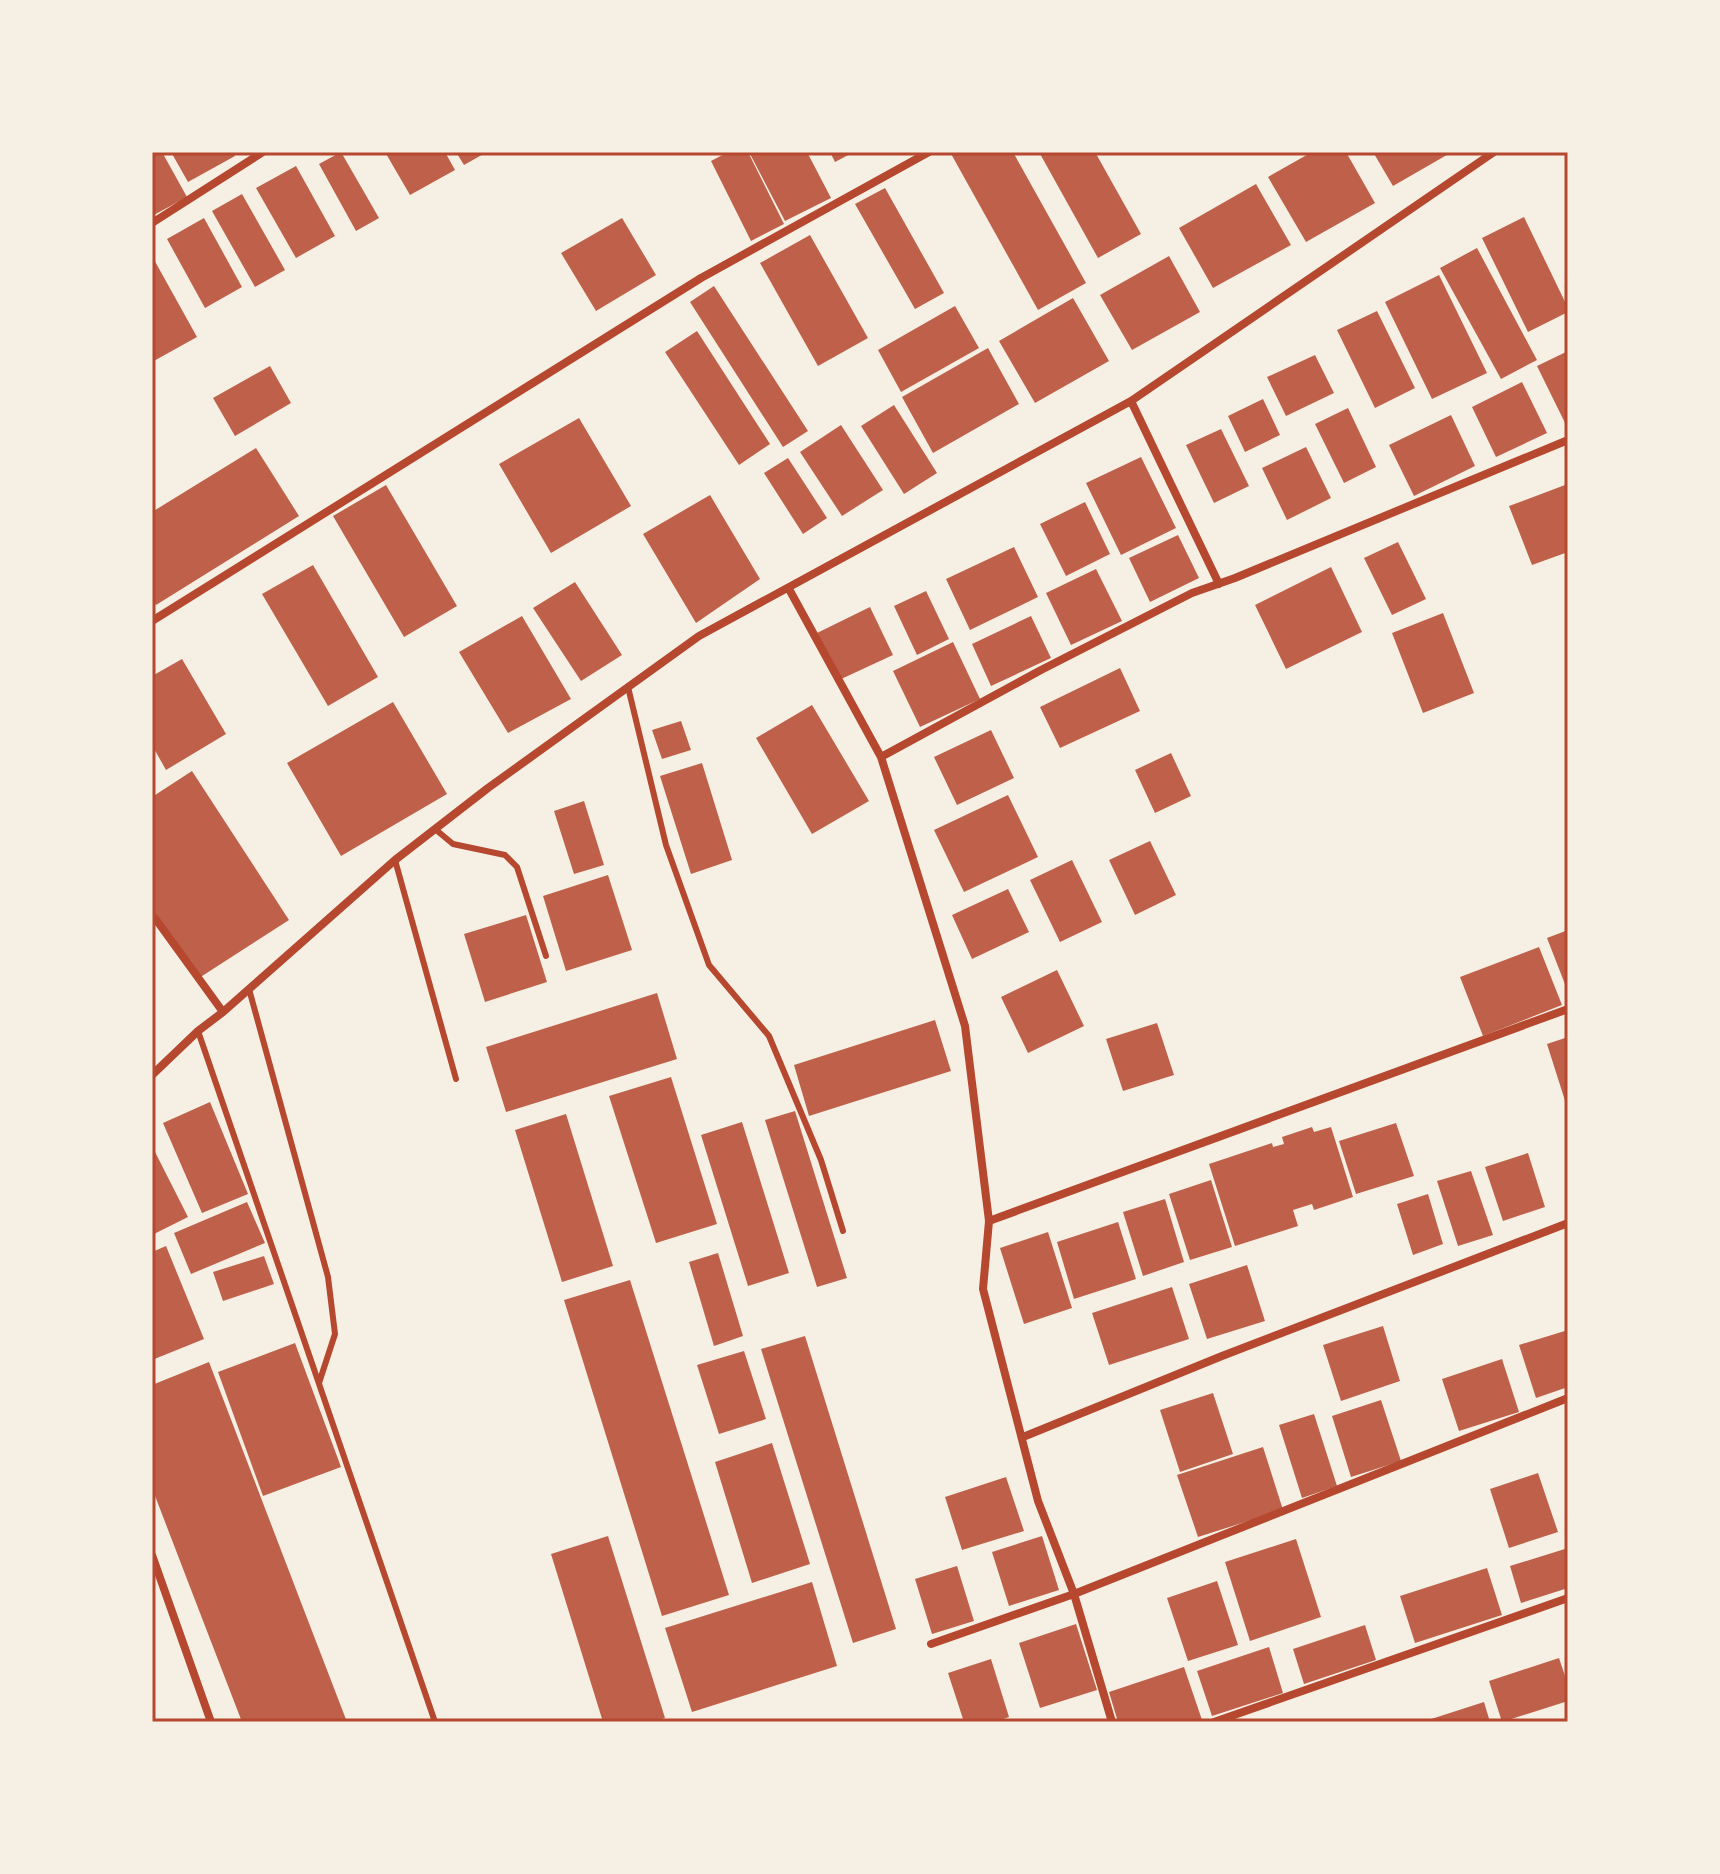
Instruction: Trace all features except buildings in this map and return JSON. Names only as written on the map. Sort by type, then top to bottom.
[{"type":"street","points":[[152,223],[263,152]]},
{"type":"street","points":[[152,621],[701,278],[929,152]]},
{"type":"street","points":[[152,1075],[198,1031],[395,860],[699,636],[1131,401],[1494,152]]},
{"type":"street","points":[[1131,401],[1219,584]]},
{"type":"street","points":[[881,757],[1192,593],[1568,440]]},
{"type":"street","points":[[789,589],[881,757],[965,1026],[989,1221],[983,1289],[1038,1501],[1074,1594],[1112,1722]]},
{"type":"street","points":[[152,914],[223,1012]]},
{"type":"street","points":[[989,1221],[1568,1009]]},
{"type":"street","points":[[1023,1437],[1222,1356],[1568,1223]]},
{"type":"street","points":[[931,1644],[1074,1594],[1568,1398]]},
{"type":"street","points":[[152,1555],[211,1722]]},
{"type":"street","points":[[1214,1722],[1568,1598]]},
{"type":"lane","points":[[628,687],[666,845],[709,965],[769,1036],[821,1160],[843,1231]]},
{"type":"lane","points":[[435,829],[453,844],[505,855],[517,867],[546,956]]},
{"type":"lane","points":[[395,860],[456,1079]]},
{"type":"lane","points":[[249,989],[328,1277],[335,1334],[319,1383]]},
{"type":"lane","points":[[198,1031],[435,1722]]}]
